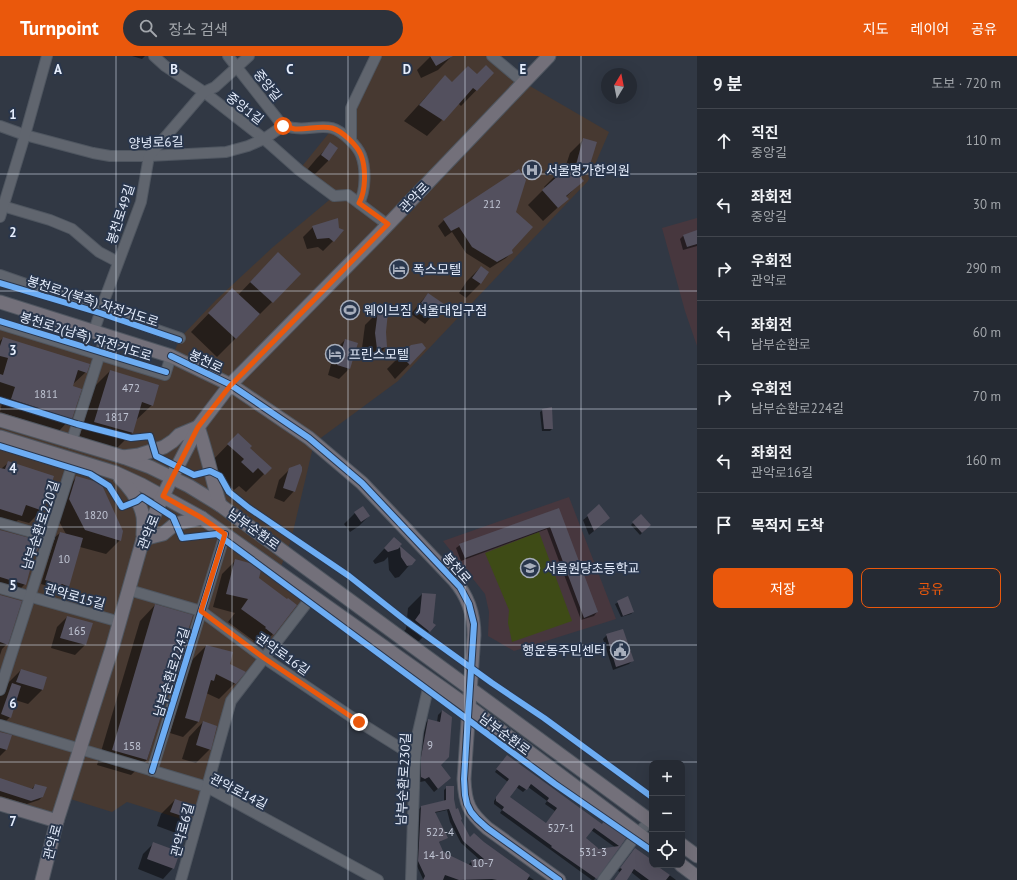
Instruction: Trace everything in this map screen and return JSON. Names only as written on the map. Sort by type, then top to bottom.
[{"type":"main road","name":"관악로","points":[[42,880],[57,822],[130,590],[143,539],[172,477],[198,427],[231,385],[549,56]]},
{"type":"main road","name":"봉천로","points":[[0,302],[171,356],[231,385],[309,438],[362,483],[460,587],[469,604],[474,624],[464,779],[465,795],[469,809],[487,828],[559,880]]},
{"type":"main road","name":"남부순환로","points":[[0,420],[123,457],[172,477],[220,505],[649,821]]},
{"type":"main road","points":[[123,457],[164,447],[179,435],[198,427],[207,453],[210,471],[220,505]]},
{"type":"main road","name":"남부순환로","points":[[0,437],[116,473],[163,496],[202,518],[313,595],[469,707],[649,842]]},
{"type":"main road","points":[[116,473],[130,488],[137,501],[143,516],[143,539],[163,534],[175,524],[202,518]]},
{"type":"main road","points":[[516,743],[513,736],[514,731],[521,728],[526,729]]},
{"type":"main road","points":[[0,804],[57,822]]},
{"type":"main road","points":[[685,847],[697,856]]},
{"type":"main road","points":[[685,868],[697,877]]},
{"type":"street","points":[[1,210],[25,135],[47,56]]},
{"type":"street","name":"중앙1길","points":[[154,56],[165,66],[204,92],[264,139],[298,170],[334,196],[348,195],[359,203]]},
{"type":"street","name":"중앙길","points":[[228,56],[283,126]]},
{"type":"street","name":"봉천로49길","points":[[100,333],[101,310],[140,202],[149,156],[204,92],[215,87],[249,56]]},
{"type":"street","points":[[351,141],[351,108],[376,56]]},
{"type":"street","points":[[492,56],[523,82]]},
{"type":"street","name":"양녕로6길","points":[[0,126],[25,135],[110,156],[149,156],[226,152],[248,146],[264,139],[283,126]]},
{"type":"street","points":[[283,126],[295,129],[324,127],[333,128],[351,141],[361,154],[364,173],[364,190],[359,203],[388,224]]},
{"type":"street","points":[[1,210],[6,207],[50,220],[72,229],[98,252],[118,262]]},
{"type":"street","name":"봉천로","points":[[0,275],[180,338]]},
{"type":"street","points":[[0,324],[165,375],[171,356]]},
{"type":"street","points":[[71,442],[100,355],[100,333]]},
{"type":"street","name":"남부순환로220길","points":[[0,690],[74,459]]},
{"type":"street","points":[[0,523],[49,538]]},
{"type":"street","name":"남부순환로224길","points":[[152,771],[225,534]]},
{"type":"street","name":"관악로15길","points":[[0,588],[120,622]]},
{"type":"street","name":"관악로16길","points":[[130,590],[201,611],[264,658],[415,757]]},
{"type":"street","name":"관악로6길","points":[[181,880],[231,701],[313,595]]},
{"type":"street","name":"남부순환로230길","points":[[411,880],[415,757],[418,732],[430,680]]},
{"type":"street","name":"관악로14길","points":[[0,725],[207,788],[378,880]]},
{"type":"street","points":[[603,880],[638,833],[649,824]]},
{"type":"shaded area","points":[[376,56],[492,56],[523,82],[609,132],[588,181],[398,381],[314,443],[291,540],[279,572],[313,595],[231,701],[197,824],[127,802],[112,812],[64,797],[57,821],[0,804],[0,324],[165,374],[180,338],[216,300],[273,247],[334,196],[299,170],[333,128],[350,140],[351,108]]},
{"type":"shaded area","points":[[697,218],[697,346],[685,311],[662,228]]},
{"type":"shaded area","name":"서울원당초등학교","points":[[569,497],[616,619],[514,651],[488,636],[489,612],[485,594],[443,541]]},
{"type":"green space","points":[[539,532],[572,621],[512,642],[508,623],[509,610],[485,553]]},
{"type":"building","points":[[430,56],[453,56],[436,66]]},
{"type":"building","points":[[486,65],[494,73],[477,91],[473,88],[444,121],[419,105],[445,75],[452,82],[468,66],[477,74]]},
{"type":"building","points":[[583,138],[597,142],[589,168],[576,165]]},
{"type":"building","points":[[330,142],[338,148],[329,161],[321,155]]},
{"type":"building","points":[[568,163],[584,181],[566,196],[569,199],[558,208],[542,190],[559,175],[557,172]]},
{"type":"building","points":[[519,169],[526,180],[516,212],[533,227],[512,250],[513,253],[497,262],[472,247],[459,227],[451,231],[443,219]]},
{"type":"building","points":[[338,218],[339,228],[344,230],[334,242],[329,238],[317,239],[312,226]]},
{"type":"building","points":[[697,230],[697,244],[687,247],[683,235]]},
{"type":"building","points":[[278,252],[301,274],[273,303],[250,282]]},
{"type":"building","points":[[481,266],[489,272],[481,284],[472,278]]},
{"type":"building","points":[[232,288],[260,314],[236,339],[208,313]]},
{"type":"building","points":[[428,293],[444,304],[436,314],[421,303]]},
{"type":"building","points":[[378,310],[388,312],[386,332],[387,347],[377,349],[375,333]]},
{"type":"building","points":[[3,337],[90,364],[87,373],[78,370],[73,386],[82,389],[72,419],[11,399],[15,387],[0,382],[0,374],[3,375],[8,358],[0,356],[0,346]]},
{"type":"building","points":[[345,339],[358,343],[350,369],[337,365]]},
{"type":"building","points":[[422,343],[426,348],[410,365],[400,355],[411,345]]},
{"type":"building","points":[[110,370],[159,385],[153,406],[142,402],[133,433],[94,422]]},
{"type":"building","points":[[552,407],[553,429],[544,429],[542,409]]},
{"type":"building","points":[[238,433],[252,446],[250,448],[272,468],[265,475],[258,468],[253,473],[241,462],[244,459],[227,444]]},
{"type":"building","points":[[8,461],[54,476],[43,511],[26,505],[22,516],[0,509],[0,468],[5,469]]},
{"type":"building","points":[[300,464],[302,471],[295,492],[283,488],[289,468]]},
{"type":"building","points":[[76,476],[101,483],[123,531],[121,541],[85,530],[69,499]]},
{"type":"building","points":[[599,504],[610,518],[594,531],[587,515]]},
{"type":"building","points":[[363,506],[370,516],[361,522],[354,512]]},
{"type":"building","points":[[559,508],[598,612],[584,618],[550,527],[465,558],[459,544]]},
{"type":"building","points":[[641,514],[651,525],[642,533],[632,522]]},
{"type":"building","points":[[0,530],[41,541],[37,552],[31,550],[27,565],[31,566],[26,585],[0,577]]},
{"type":"building","points":[[60,532],[83,538],[69,587],[62,584],[56,588],[52,582],[45,580]]},
{"type":"building","points":[[394,537],[402,544],[400,546],[416,560],[412,565],[407,566],[401,557],[400,547],[388,552],[384,548]]},
{"type":"building","points":[[235,559],[253,564],[261,570],[259,578],[297,605],[274,635],[265,628],[266,627],[241,609],[248,599],[226,594]]},
{"type":"building","points":[[422,593],[436,594],[433,623],[436,625],[430,632],[415,620],[420,613]]},
{"type":"building","points":[[0,595],[22,601],[8,645],[0,642]]},
{"type":"building","points":[[628,596],[634,612],[623,616],[617,601]]},
{"type":"building","points":[[155,604],[193,615],[147,760],[112,750]]},
{"type":"building","points":[[67,616],[93,623],[86,645],[60,638]]},
{"type":"building","points":[[623,629],[634,661],[616,667],[606,634]]},
{"type":"building","points":[[206,645],[233,652],[230,664],[246,672],[236,684],[216,674],[214,681],[211,680],[199,722],[185,718]]},
{"type":"building","points":[[21,669],[47,677],[43,690],[16,682]]},
{"type":"building","points":[[12,683],[21,686],[11,718],[1,714]]},
{"type":"building","points":[[442,710],[452,717],[449,757],[441,765],[451,778],[438,789],[429,777],[425,779],[421,777],[421,757],[428,719],[440,722]]},
{"type":"building","points":[[203,721],[217,726],[211,750],[196,745]]},
{"type":"building","points":[[0,732],[12,735],[7,750],[0,748]]},
{"type":"building","points":[[507,755],[602,824],[604,821],[627,837],[597,879],[502,810],[504,807],[496,801],[496,797],[509,779],[496,769]],"holes":[[[531,784],[549,798],[547,801],[557,808],[546,823],[510,797],[519,785],[527,790]],[[594,828],[619,846],[598,849],[586,838]]]},
{"type":"building","points":[[0,778],[33,789],[35,784],[47,787],[43,797],[31,801],[0,791]]},
{"type":"building","points":[[446,786],[454,786],[456,809],[458,808],[462,819],[461,820],[470,837],[474,833],[530,875],[527,880],[459,880],[445,875],[443,880],[423,880],[425,876],[418,861],[421,806],[446,800]],"holes":[[[449,809],[463,841],[484,859],[471,860],[472,866],[443,851],[439,842],[448,838],[435,812]]]},
{"type":"building","points":[[175,799],[195,806],[191,819],[170,812]]},
{"type":"building","points":[[153,842],[180,852],[174,869],[147,859]]},
{"type":"building","points":[[635,848],[649,858],[649,868],[660,868],[670,875],[666,880],[649,880],[634,869],[627,880],[614,880],[622,869],[620,868]]},
{"type":"cycle path","name":"봉천로2(북측) 자전거도로","points":[[0,283],[100,313],[179,340]]},
{"type":"cycle path","name":"봉천로2(남측) 자전거도로","points":[[0,321],[166,372]]},
{"type":"cycle path","points":[[171,356],[231,385],[309,438],[362,483],[460,587],[469,604],[474,624],[464,779],[467,804],[471,812],[487,828],[559,880]]},
{"type":"cycle path","points":[[0,400],[77,424],[131,438],[150,436],[156,456],[194,475],[210,471],[220,476],[229,492],[249,508],[349,576],[406,621],[492,683],[544,718],[651,796]]},
{"type":"cycle path","points":[[0,446],[90,474],[109,486],[122,507],[137,501],[142,497],[173,517],[182,538],[217,534],[555,784],[649,849]]},
{"type":"cycle path","points":[[152,771],[225,534]]},
{"type":"place","name":"서울명가한의원","points":[[532,170]]},
{"type":"place","name":"폭스모텔","points":[[399,269]]},
{"type":"place","name":"웨이브짐 서울대입구점","points":[[350,310]]},
{"type":"place","name":"프린스모텔","points":[[335,354]]},
{"type":"place","name":"서울원당초등학교","points":[[530,568]]},
{"type":"place","name":"행운동주민센터","points":[[620,650]]},
{"type":"route","points":[[283,126],[295,129],[324,127],[333,128],[351,141],[361,154],[364,173],[364,190],[359,203],[388,224],[230,386],[198,427],[163,496],[202,518],[225,534],[201,611],[264,658],[359,722]]}]
